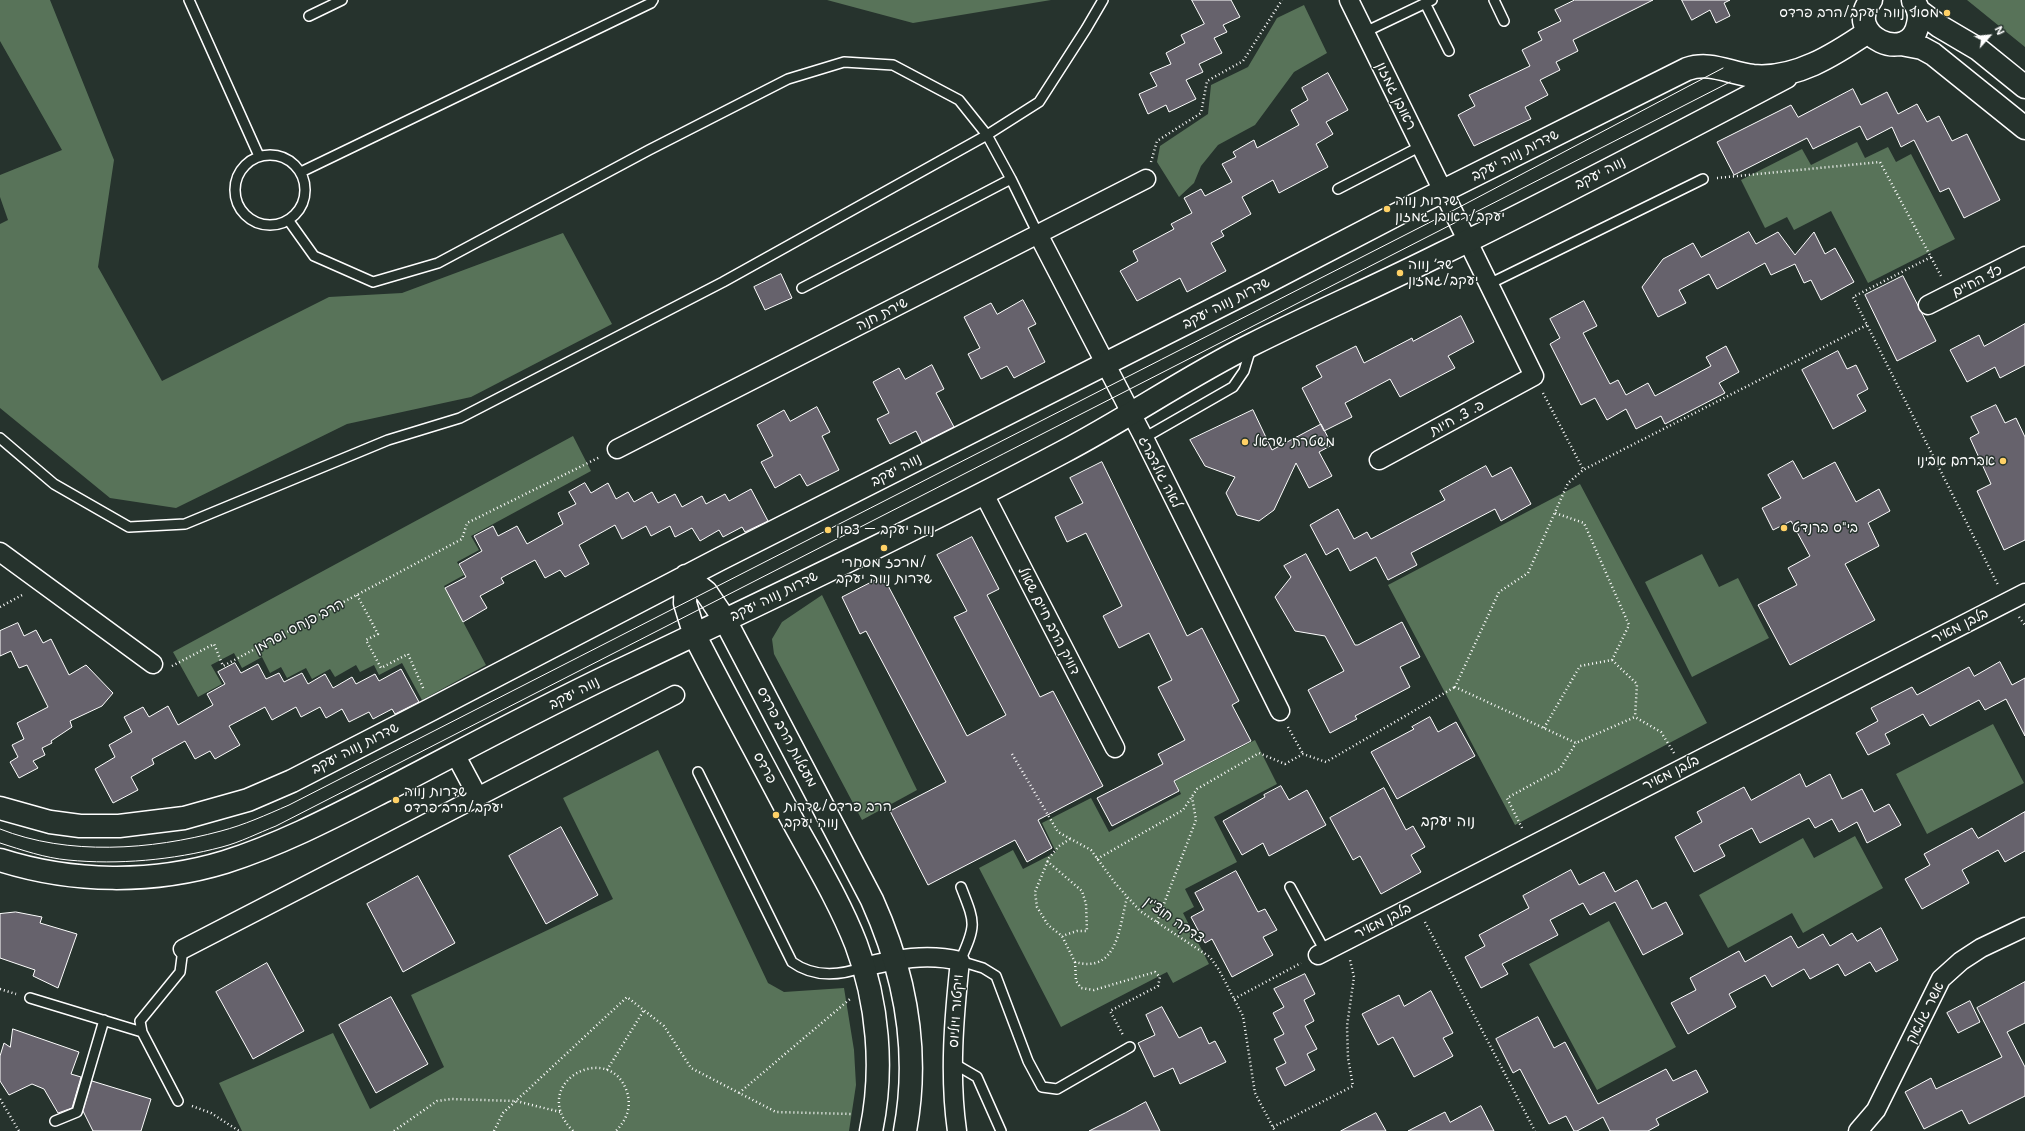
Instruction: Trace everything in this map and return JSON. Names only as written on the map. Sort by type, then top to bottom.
[{"type":"street","name":"ראובן גמזון","points":[[1349,0],[1534,376]]},
{"type":"street","points":[[1871,0],[1865,11],[1864,18],[1868,32],[1879,42],[1922,48],[1933,54],[2025,128]]},
{"type":"street","points":[[1901,44],[1911,37],[1918,27],[1916,6]]},
{"type":"street","points":[[1916,6],[1939,26],[1978,49],[2025,87]]},
{"type":"street","name":"שדרות נווה יעקב","points":[[1106,363],[1443,191],[1696,66],[1714,66],[1744,74],[1765,76],[1798,71],[1839,51],[1868,32]]},
{"type":"street","name":"נווה יעקב","points":[[1252,344],[1468,241],[1798,71]]},
{"type":"street","name":"שירת חנה","points":[[616,449],[1146,179]]},
{"type":"street","name":"לאה גולדברג","points":[[1038,234],[1106,363],[1280,711]]},
{"type":"street","name":"כף החיים","points":[[1928,305],[2025,256]]},
{"type":"street","points":[[984,494],[1087,440],[1208,367],[1252,344]]},
{"type":"street","name":"נווה יעקב","points":[[686,576],[1106,363]]},
{"type":"street","name":"פ. צ. חיות","points":[[1379,460],[1534,376]]},
{"type":"street","name":"שדרות נווה יעקב","points":[[694,636],[984,494]]},
{"type":"street","name":"דוויק הרב חיים שאול","points":[[984,494],[1115,748]]},
{"type":"street","points":[[0,552],[153,664]]},
{"type":"street","points":[[686,576],[685,602],[694,636]]},
{"type":"street","name":"שדרות נווה יעקב","points":[[0,808],[50,822],[80,826],[119,826],[184,818],[248,800],[292,781],[686,576]]},
{"type":"street","name":"מעגלות הרב פרדס","points":[[686,576],[706,592],[725,620],[872,900],[886,931],[896,959],[909,1020],[911,1067],[905,1131]]},
{"type":"street","name":"בלבן מאיר","points":[[1322,953],[1530,845],[2025,593]]},
{"type":"street","name":"נווה יעקב","points":[[455,754],[564,697],[694,636]]},
{"type":"street","name":"פרדס","points":[[694,636],[843,914],[866,976]]},
{"type":"street","points":[[183,949],[675,695]]},
{"type":"street","points":[[0,860],[22,867],[57,873],[103,878],[131,878],[172,874],[222,863],[269,846],[322,823],[455,754],[478,797]]},
{"type":"street","name":"אשר גולאק","points":[[1858,1131],[1876,1110],[1941,979],[1961,961],[1981,948],[2025,926]]},
{"type":"street","name":"ויקטור ויוליוס","points":[[866,976],[896,959],[924,956],[946,957],[960,961],[956,1000],[953,1063],[954,1106],[957,1131]]},
{"type":"street","points":[[866,976],[876,1028],[877,1063],[873,1123]]},
{"type":"lane","points":[[189,0],[259,156]]},
{"type":"lane","points":[[308,16],[342,0]]},
{"type":"lane","points":[[301,172],[651,3],[653,0]]},
{"type":"lane","points":[[0,438],[54,484],[129,526],[185,524],[388,440],[460,418],[723,282],[987,135],[1039,102],[1103,0]]},
{"type":"lane","points":[[1494,0],[1504,21]]},
{"type":"lane","points":[[1365,32],[1429,2],[1449,51]]},
{"type":"lane","points":[[289,221],[314,256],[373,282],[438,263],[649,150],[788,79],[844,62],[893,65],[959,100],[987,135],[1038,234]]},
{"type":"lane","points":[[1338,189],[1421,146]]},
{"type":"lane","points":[[274,155],[286,158],[301,172],[306,189],[304,201],[299,212],[289,221],[280,225],[267,226],[255,222],[245,215],[237,202],[235,190],[237,177],[244,166],[259,156],[274,155]]},
{"type":"lane","points":[[802,288],[1011,179]]},
{"type":"lane","points":[[1488,284],[1703,179]]},
{"type":"lane","points":[[1144,438],[1233,387],[1239,381],[1246,366],[1252,344]]},
{"type":"lane","points":[[698,772],[792,962],[803,970],[826,974],[866,976]]},
{"type":"lane","points":[[961,887],[973,917],[972,936],[960,961],[983,968],[996,976],[1028,1061],[1042,1087],[1057,1089],[1130,1047]]},
{"type":"lane","points":[[1290,887],[1322,953]]},
{"type":"lane","points":[[178,1101],[142,1032],[140,1021],[180,972],[183,949]]},
{"type":"lane","points":[[30,998],[142,1032]]},
{"type":"lane","points":[[55,1121],[77,1112],[104,1020]]},
{"type":"lane","name":"ויקטור ויוליוס","points":[[953,1063],[977,1076],[1001,1131]]},
{"type":"path","points":[[1146,179],[1157,141],[1201,113],[1207,81],[1243,61],[1282,0]]},
{"type":"path","points":[[1703,179],[1880,162],[1951,294]]},
{"type":"path","points":[[1931,258],[1853,297],[2007,602],[2025,625]]},
{"type":"path","points":[[1280,711],[1303,754],[1326,762],[1455,687],[1499,592],[1528,573],[1568,483],[1584,470],[1867,325]]},
{"type":"path","points":[[1534,376],[1584,470]]},
{"type":"path","name":"הרב פנחס וסרמן","points":[[153,664],[163,671],[214,644],[223,666],[462,539],[467,522],[616,449]]},
{"type":"path","points":[[1555,513],[1584,523],[1629,625],[1612,660]]},
{"type":"path","points":[[0,607],[44,584]]},
{"type":"path","points":[[357,595],[378,634],[366,640],[381,668],[408,654],[432,709]]},
{"type":"path","points":[[1612,660],[1637,684],[1634,717]]},
{"type":"path","points":[[1544,728],[1580,666],[1612,660]]},
{"type":"path","points":[[1455,687],[1576,743]]},
{"type":"path","points":[[1634,717],[1661,732],[1683,767]]},
{"type":"path","points":[[1530,845],[1507,798],[1560,769],[1576,743],[1634,717]]},
{"type":"path","points":[[1097,859],[1183,810],[1197,789],[1259,753],[1285,764],[1303,754]]},
{"type":"path","name":"צדקה חוצ'ין","points":[[1012,754],[1058,832],[1091,850],[1127,897],[1140,911],[1210,957],[1219,970],[1242,1016],[1255,1093],[1275,1131]]},
{"type":"path","points":[[1157,922],[1196,820],[1192,796]]},
{"type":"path","points":[[1070,839],[1059,846],[1047,861],[1035,892],[1037,907],[1048,925],[1062,936],[1075,962],[1076,981],[1081,988],[1094,990],[1155,972],[1160,977],[1158,986],[1110,1011],[1130,1047]]},
{"type":"path","points":[[1047,861],[1082,891],[1086,904],[1087,931],[1077,931],[1062,936]]},
{"type":"path","points":[[1075,962],[1084,964],[1097,963],[1105,959],[1113,951],[1127,897]]},
{"type":"path","points":[[1416,904],[1535,1131]]},
{"type":"path","points":[[1273,1127],[1354,1086],[1348,1058],[1347,1026],[1354,977],[1345,940]]},
{"type":"path","points":[[1234,999],[1322,953]]},
{"type":"path","points":[[740,1093],[866,976]]},
{"type":"path","points":[[494,1131],[503,1113],[627,997],[664,1026],[691,1068],[776,1112],[873,1123]]},
{"type":"path","points":[[607,1070],[644,1010]]},
{"type":"path","points":[[573,1131],[565,1123],[560,1112],[559,1096],[564,1085],[572,1075],[583,1069],[595,1067],[607,1070],[618,1076],[625,1086],[629,1098],[628,1111],[624,1123],[616,1131]]},
{"type":"path","points":[[0,1099],[19,1131]]},
{"type":"path","points":[[394,1131],[437,1101],[452,1099],[516,1101],[560,1112]]},
{"type":"path","points":[[178,1101],[211,1113],[239,1131]]},
{"type":"green space","points":[[0,0],[50,0],[114,160],[98,267],[162,381],[329,297],[402,293],[563,233],[612,324],[471,397],[347,424],[176,508],[110,498],[0,408],[0,224],[8,220],[0,197],[0,175],[62,150],[0,41]]},
{"type":"green space","points":[[827,0],[1051,0],[913,23]]},
{"type":"green space","points":[[1967,0],[2025,0],[2025,47]]},
{"type":"green space","points":[[1304,5],[1327,53],[1294,72],[1255,125],[1218,145],[1201,166],[1194,183],[1179,197],[1157,162],[1160,146],[1208,114],[1211,85],[1248,67],[1277,18]]},
{"type":"green space","points":[[1857,142],[1865,158],[1888,147],[1896,162],[1911,154],[1955,239],[1868,283],[1831,211],[1794,230],[1787,217],[1765,228],[1741,180],[1802,149],[1811,165]]},
{"type":"green space","points":[[573,436],[591,471],[471,536],[479,550],[457,562],[464,575],[444,586],[486,665],[422,700],[402,663],[379,675],[374,665],[360,672],[356,665],[335,677],[330,669],[312,679],[306,668],[287,678],[281,667],[270,673],[262,657],[242,668],[234,653],[211,665],[222,684],[198,697],[173,652]]},
{"type":"green space","points":[[1580,484],[1707,723],[1515,825],[1388,585]]},
{"type":"green space","points":[[1702,554],[1719,587],[1738,578],[1769,638],[1692,677],[1645,582]]},
{"type":"green space","points":[[822,595],[917,790],[862,820],[774,654],[772,639],[782,622]]},
{"type":"green space","points":[[1993,724],[2024,783],[1927,834],[1896,774]]},
{"type":"green space","points":[[1255,740],[1277,784],[1214,817],[1237,862],[1185,889],[1194,907],[1183,913],[1209,964],[1173,983],[1167,972],[1061,1027],[979,868],[1013,850],[1023,869],[1056,852],[1042,823],[1091,798],[1109,832],[1181,794],[1175,781]]},
{"type":"green space","points":[[658,750],[768,983],[784,992],[844,988],[854,1050],[856,1085],[849,1131],[242,1131],[219,1083],[333,1033],[370,1109],[444,1067],[411,995],[613,899],[563,798]]},
{"type":"green space","points":[[1855,836],[1883,888],[1803,933],[1792,913],[1728,948],[1699,895],[1803,838],[1814,858]]},
{"type":"green space","points":[[1609,921],[1676,1047],[1597,1090],[1529,964]]},
{"type":"building","points":[[1192,0],[1231,0],[1240,17],[1223,25],[1227,32],[1214,38],[1222,53],[1199,64],[1203,72],[1186,80],[1196,99],[1169,112],[1166,105],[1148,114],[1139,94],[1157,86],[1150,73],[1171,64],[1166,53],[1185,43],[1181,35],[1204,24]]},
{"type":"building","points":[[1575,0],[1653,0],[1573,40],[1578,51],[1556,62],[1560,70],[1540,80],[1548,95],[1525,107],[1531,119],[1474,146],[1458,115],[1475,106],[1469,95],[1530,66],[1522,50],[1542,40],[1538,32],[1561,21],[1555,10]]},
{"type":"building","points":[[1682,0],[1730,0],[1724,3],[1730,16],[1716,23],[1710,10],[1692,20]]},
{"type":"building","points":[[1328,73],[1348,110],[1326,122],[1333,134],[1316,144],[1328,167],[1279,193],[1273,180],[1242,197],[1251,214],[1221,231],[1224,236],[1211,243],[1226,271],[1187,292],[1180,278],[1137,301],[1120,271],[1138,261],[1133,251],[1174,229],[1171,224],[1192,213],[1184,198],[1201,189],[1205,196],[1232,182],[1222,164],[1236,157],[1233,152],[1254,140],[1257,148],[1299,125],[1291,110],[1308,100],[1302,88]]},
{"type":"building","points":[[1853,89],[1861,105],[1887,92],[1898,114],[1917,104],[1927,122],[1939,116],[1952,141],[1967,134],[2000,200],[1964,218],[1949,188],[1940,192],[1914,140],[1901,147],[1892,127],[1867,140],[1860,126],[1813,149],[1807,138],[1734,175],[1717,142],[1791,105],[1798,117]]},
{"type":"building","points":[[1749,232],[1756,244],[1778,232],[1795,255],[1814,232],[1825,254],[1835,248],[1854,282],[1821,300],[1811,280],[1804,283],[1795,264],[1771,275],[1765,263],[1717,289],[1709,274],[1679,290],[1686,303],[1658,317],[1642,287],[1663,259],[1693,243],[1701,257]]},
{"type":"building","points":[[781,274],[792,298],[765,310],[754,287]]},
{"type":"building","points":[[1903,276],[1936,341],[1897,361],[1865,295]]},
{"type":"building","points":[[1023,300],[1036,324],[1028,328],[1045,362],[1014,378],[1007,366],[981,379],[968,354],[980,348],[964,317],[991,303],[997,314]]},
{"type":"building","points":[[1584,301],[1597,326],[1583,333],[1610,384],[1618,380],[1626,395],[1648,383],[1655,396],[1711,366],[1706,357],[1726,346],[1739,372],[1719,383],[1725,393],[1665,424],[1661,416],[1636,429],[1626,409],[1607,420],[1595,398],[1581,405],[1550,344],[1560,338],[1550,319]]},
{"type":"building","points":[[1461,316],[1474,342],[1448,356],[1455,368],[1400,397],[1390,379],[1345,403],[1352,417],[1324,431],[1302,388],[1322,377],[1316,366],[1356,346],[1364,363],[1412,338],[1413,341]]},
{"type":"building","points":[[2025,324],[2025,365],[2000,378],[1995,367],[1967,382],[1950,350],[1979,335],[1984,346]]},
{"type":"building","points":[[1838,351],[1847,369],[1856,365],[1868,389],[1857,395],[1866,411],[1833,429],[1802,370]]},
{"type":"building","points":[[932,365],[944,389],[936,393],[954,427],[922,443],[916,431],[890,444],[877,419],[889,413],[873,382],[899,368],[905,379]]},
{"type":"building","name":"אברהם אבינו","points":[[1996,405],[2005,423],[2016,418],[2025,437],[2025,540],[2004,550],[1977,491],[1991,484],[1970,438],[1979,433],[1971,417]]},
{"type":"building","points":[[817,407],[830,432],[822,436],[839,470],[807,486],[800,474],[775,488],[761,462],[773,456],[757,425],[784,410],[790,421]]},
{"type":"building","points":[[1253,410],[1272,450],[1321,424],[1332,445],[1319,452],[1332,476],[1309,488],[1296,463],[1274,510],[1259,521],[1237,515],[1226,493],[1235,477],[1205,466],[1190,440]]},
{"type":"building","points":[[1793,461],[1803,479],[1835,462],[1856,502],[1879,489],[1890,511],[1868,523],[1879,546],[1845,564],[1875,620],[1790,665],[1758,605],[1797,585],[1788,568],[1810,556],[1791,521],[1773,530],[1762,508],[1781,498],[1768,475]]},
{"type":"building","points":[[1102,462],[1187,636],[1202,628],[1239,701],[1232,705],[1251,741],[1174,781],[1179,791],[1112,826],[1097,798],[1163,764],[1158,754],[1185,740],[1158,687],[1172,680],[1149,633],[1119,648],[1103,616],[1122,606],[1086,533],[1067,542],[1055,517],[1083,503],[1070,478]]},
{"type":"building","points":[[1486,466],[1492,477],[1511,467],[1531,504],[1501,521],[1495,509],[1411,553],[1417,565],[1388,580],[1376,557],[1350,571],[1338,548],[1326,555],[1310,525],[1338,509],[1354,539],[1367,532],[1371,539],[1445,500],[1440,491]]},
{"type":"building","points":[[585,483],[591,493],[608,483],[616,499],[628,492],[634,502],[652,492],[658,503],[675,494],[682,507],[702,496],[706,504],[725,494],[729,501],[751,489],[768,521],[745,532],[742,527],[723,537],[719,530],[700,541],[692,528],[675,537],[670,526],[651,536],[646,526],[622,539],[615,525],[579,545],[589,564],[565,577],[560,570],[545,578],[535,560],[501,578],[504,583],[480,596],[487,608],[463,622],[445,588],[466,577],[459,564],[482,551],[474,536],[493,526],[498,536],[517,526],[527,544],[563,524],[558,513],[576,504],[569,492]]},
{"type":"building","points":[[972,537],[999,589],[987,595],[1040,697],[1053,691],[1103,786],[1038,820],[1052,848],[1027,862],[1015,840],[928,885],[890,811],[946,782],[866,631],[860,634],[842,597],[883,576],[967,736],[1006,715],[954,617],[967,611],[937,555]]},
{"type":"building","points":[[1306,554],[1355,645],[1358,645],[1402,622],[1420,657],[1400,667],[1410,687],[1355,716],[1357,719],[1330,733],[1308,690],[1344,671],[1325,636],[1295,631],[1275,597],[1291,577],[1284,566]]},
{"type":"building","points":[[18,623],[24,636],[36,630],[43,643],[51,639],[69,675],[86,665],[113,693],[102,706],[70,721],[72,727],[51,741],[52,743],[42,748],[45,755],[33,761],[38,768],[19,778],[10,762],[18,757],[12,745],[24,739],[17,723],[48,707],[27,665],[19,668],[11,651],[0,656],[0,631]]},
{"type":"building","points":[[2000,662],[2012,685],[2025,678],[2025,736],[2006,699],[1985,710],[1979,700],[1930,726],[1923,714],[1885,734],[1890,744],[1868,755],[1856,733],[1878,721],[1871,708],[1912,687],[1917,695],[1969,667],[1974,676]]},
{"type":"building","points":[[235,663],[241,673],[258,664],[266,679],[279,673],[284,682],[302,673],[308,684],[325,674],[333,688],[352,677],[356,684],[375,674],[379,681],[401,669],[419,702],[395,714],[392,709],[373,719],[369,712],[349,722],[342,709],[326,718],[320,707],[301,717],[296,707],[272,720],[265,707],[229,726],[240,745],[215,759],[210,751],[195,759],[185,741],[152,759],[154,764],[131,777],[138,790],[113,803],[95,769],[115,757],[109,745],[132,732],[124,717],[143,707],[149,717],[168,706],[178,725],[213,705],[207,694],[225,684],[218,672]]},
{"type":"building","points":[[1430,717],[1438,732],[1456,722],[1475,756],[1397,799],[1371,752],[1414,729],[1412,727]]},
{"type":"building","points":[[1800,774],[1806,787],[1830,774],[1842,799],[1862,789],[1874,812],[1889,804],[1901,825],[1867,843],[1857,822],[1839,832],[1832,819],[1815,828],[1809,818],[1760,843],[1752,828],[1719,845],[1725,856],[1694,872],[1675,837],[1702,822],[1697,812],[1744,787],[1751,800]]},
{"type":"building","points":[[1281,786],[1289,800],[1307,790],[1326,825],[1269,856],[1263,843],[1242,855],[1223,821]]},
{"type":"building","points":[[1384,788],[1406,830],[1413,826],[1425,847],[1411,855],[1421,872],[1381,894],[1360,856],[1353,860],[1330,818]]},
{"type":"building","points":[[2025,812],[2025,851],[2005,862],[1998,850],[1962,870],[1969,883],[1922,909],[1905,879],[1930,865],[1924,854],[1972,828],[1978,838]]},
{"type":"building","points":[[561,827],[598,895],[546,924],[509,856]]},
{"type":"building","points":[[1571,870],[1579,885],[1604,872],[1615,892],[1637,880],[1652,909],[1666,902],[1683,934],[1643,955],[1615,902],[1590,915],[1583,903],[1550,920],[1558,935],[1502,964],[1508,974],[1481,988],[1465,957],[1485,946],[1479,935],[1529,908],[1523,896]]},
{"type":"building","points":[[1236,871],[1258,912],[1265,909],[1277,930],[1263,937],[1273,955],[1232,977],[1212,939],[1205,943],[1191,917],[1204,910],[1195,893]]},
{"type":"building","points":[[418,876],[455,943],[403,972],[367,904]]},
{"type":"building","points":[[16,912],[42,917],[40,923],[77,934],[58,988],[33,976],[35,970],[0,958],[0,914]]},
{"type":"building","points":[[1881,928],[1898,960],[1876,972],[1870,962],[1845,976],[1838,964],[1810,979],[1804,969],[1772,987],[1765,975],[1729,994],[1736,1007],[1688,1034],[1671,1003],[1696,990],[1690,978],[1739,951],[1745,962],[1791,936],[1798,948],[1823,934],[1830,946],[1852,933],[1857,941]]},
{"type":"building","points":[[267,963],[304,1031],[253,1059],[216,992]]},
{"type":"building","points":[[1305,974],[1315,994],[1304,1000],[1314,1021],[1305,1026],[1317,1049],[1307,1054],[1315,1070],[1285,1086],[1276,1068],[1286,1063],[1274,1039],[1284,1034],[1273,1013],[1284,1007],[1274,989]]},
{"type":"building","points":[[2025,982],[2025,1023],[2007,1032],[2025,1067],[2025,1096],[1969,1124],[1962,1110],[1924,1129],[1905,1092],[1931,1078],[1936,1089],[2002,1057],[1977,1008]]},
{"type":"building","points":[[1431,991],[1453,1033],[1443,1038],[1453,1056],[1414,1077],[1393,1037],[1378,1045],[1362,1014],[1399,995],[1404,1006]]},
{"type":"building","points":[[391,997],[428,1064],[376,1093],[339,1025]]},
{"type":"building","points":[[1970,1001],[1980,1022],[1958,1033],[1947,1013]]},
{"type":"building","points":[[1162,1007],[1179,1038],[1201,1027],[1209,1044],[1215,1041],[1226,1062],[1180,1084],[1173,1068],[1154,1077],[1138,1043],[1155,1035],[1146,1015]]},
{"type":"building","points":[[1538,1017],[1554,1048],[1565,1042],[1598,1104],[1666,1069],[1673,1081],[1696,1070],[1708,1092],[1656,1119],[1659,1125],[1648,1131],[1610,1131],[1603,1117],[1577,1131],[1574,1131],[1566,1116],[1549,1124],[1520,1069],[1513,1073],[1496,1039]]},
{"type":"building","points":[[13,1029],[79,1052],[71,1074],[81,1077],[72,1108],[58,1113],[44,1089],[32,1084],[9,1095],[0,1081],[0,1056],[4,1043],[10,1047]]},
{"type":"building","points":[[92,1081],[151,1099],[141,1131],[93,1131],[83,1111]]},
{"type":"building","points":[[1146,1102],[1160,1131],[1089,1131],[1125,1113]]},
{"type":"building","points":[[1481,1106],[1494,1131],[1408,1131],[1445,1112],[1450,1122]]},
{"type":"building","points":[[1376,1113],[1386,1131],[1341,1131]]},
{"type":"tram line","points":[[0,829],[26,838],[81,847],[138,846],[194,837],[230,829],[289,805],[1452,211],[1723,68]]},
{"type":"tram line","points":[[0,843],[59,859],[126,862],[165,858],[222,847],[236,843],[276,826],[1730,82]]},
{"type":"place","name":"מסוף נווה יעקב/הרב פרדס","points":[[1947,13]]},
{"type":"place","name":"שדרות נווה יעקב/ראובן גמזון","points":[[1387,209]]},
{"type":"place","name":"שד׳ נווה יעקב/גמזון","points":[[1400,273]]},
{"type":"place","name":"משטרת ישראל","points":[[1245,442]]},
{"type":"place","name":"אברהם אבינו","points":[[2003,461]]},
{"type":"place","name":"בי\"ס ברנדט","points":[[1784,528]]},
{"type":"place","name":"נווה יעקב – צפון","points":[[828,530]]},
{"type":"place","name":"מרכז מסחרי/ שדרות נווה יעקב","points":[[884,548]]},
{"type":"place","name":"שדרות נווה יעקב/הרב פרדס","points":[[396,800]]},
{"type":"place","name":"הרב פרדס/שדרות נווה יעקב","points":[[776,815]]},
{"type":"district","name":"נוה יעקב","points":[[1448,821]]}]
